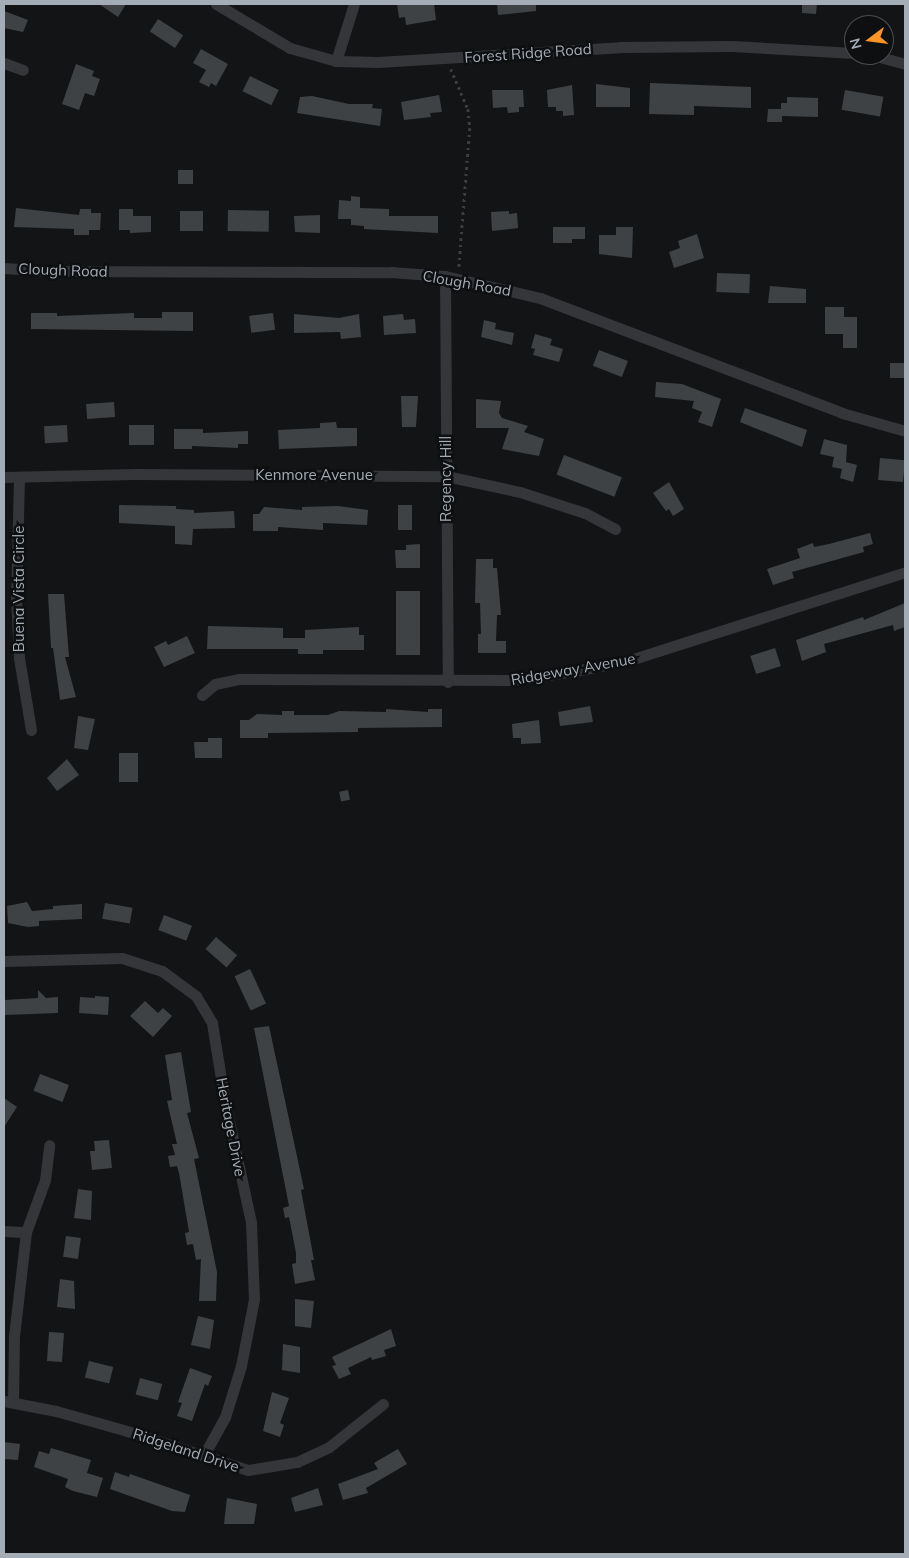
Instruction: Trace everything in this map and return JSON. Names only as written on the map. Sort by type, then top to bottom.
[{"type":"street","name":"Forest Ridge Road","points":[[216,4],[290,48],[336,61],[446,58],[639,47],[732,46],[844,53]]},
{"type":"street","points":[[336,61],[354,4]]},
{"type":"street","points":[[4,63],[23,70]]},
{"type":"street","name":"Clough Road","points":[[4,268],[90,272],[391,272],[445,276],[540,298],[842,413],[905,432]]},
{"type":"street","name":"Regency Hill","points":[[445,276],[448,682]]},
{"type":"street","name":"Kenmore Avenue","points":[[4,477],[134,474],[446,476],[520,492],[585,513],[615,529]]},
{"type":"street","name":"Buena Vista Circle","points":[[19,477],[16,598],[19,658],[31,730]]},
{"type":"street","name":"Ridgeway Avenue","points":[[202,695],[215,684],[240,678],[448,682],[516,680],[630,660],[905,572]]},
{"type":"street","name":"Heritage Drive","points":[[4,960],[122,958],[162,971],[196,996],[212,1024],[225,1103],[251,1222],[254,1299],[241,1366],[225,1417],[204,1455]]},
{"type":"street","points":[[8,1401],[26,1232],[45,1180],[50,1145]]},
{"type":"street","points":[[4,1231],[26,1232]]},
{"type":"street","name":"Ridgeland Drive","points":[[8,1401],[204,1455],[248,1470],[297,1462],[328,1447],[383,1404]]},
{"type":"path","points":[[446,58],[468,109],[470,128],[458,279]]},
{"type":"building","points":[[99,4],[126,4],[118,17]]},
{"type":"building","points":[[397,4],[434,4],[436,20],[406,25],[405,17],[399,18]]},
{"type":"building","points":[[497,4],[536,4],[536,11],[498,15]]},
{"type":"building","points":[[802,4],[817,4],[816,14],[802,13]]},
{"type":"building","points":[[4,11],[28,20],[23,32],[4,28]]},
{"type":"building","points":[[158,19],[183,35],[175,48],[150,32]]},
{"type":"building","points":[[201,49],[228,64],[216,86],[211,83],[209,87],[199,82],[206,70],[193,63]]},
{"type":"building","points":[[76,64],[94,71],[92,76],[100,79],[94,96],[85,93],[79,110],[62,104]]},
{"type":"building","points":[[250,76],[279,90],[271,105],[243,91]]},
{"type":"building","points":[[650,83],[751,87],[751,108],[694,106],[694,115],[649,114]]},
{"type":"building","points":[[596,84],[630,88],[630,107],[596,107]]},
{"type":"building","points":[[572,85],[574,115],[563,116],[563,111],[556,111],[556,107],[548,107],[547,90]]},
{"type":"building","points":[[492,90],[523,90],[524,107],[519,107],[519,112],[508,113],[507,107],[493,108]]},
{"type":"building","points":[[845,90],[883,97],[880,116],[842,110]]},
{"type":"building","points":[[439,95],[442,112],[430,113],[431,117],[404,120],[401,102]]},
{"type":"building","points":[[312,96],[349,104],[373,104],[372,108],[382,109],[380,126],[297,113],[300,97]]},
{"type":"building","points":[[787,97],[818,98],[818,117],[782,116],[782,122],[767,122],[768,109],[781,109],[781,103],[787,103]]},
{"type":"building","points":[[178,170],[193,170],[193,184],[178,184]]},
{"type":"building","points":[[351,196],[360,197],[360,208],[389,209],[389,216],[438,216],[438,233],[364,229],[364,226],[351,225],[351,219],[338,219],[339,200],[351,201]]},
{"type":"building","points":[[16,208],[79,215],[80,209],[91,209],[91,213],[101,213],[100,230],[89,230],[89,235],[74,235],[74,229],[14,227]]},
{"type":"building","points":[[119,209],[133,209],[133,216],[151,216],[151,232],[130,233],[130,230],[119,230]]},
{"type":"building","points":[[228,210],[269,211],[269,232],[228,231]]},
{"type":"building","points":[[180,211],[203,211],[203,231],[180,231]]},
{"type":"building","points":[[509,211],[509,214],[517,213],[518,228],[492,231],[491,212]]},
{"type":"building","points":[[320,215],[320,233],[295,232],[294,216]]},
{"type":"building","points":[[553,227],[585,227],[585,239],[572,239],[572,243],[553,243]]},
{"type":"building","points":[[616,227],[633,227],[632,258],[599,254],[599,235],[616,235]]},
{"type":"building","points":[[697,234],[704,258],[674,268],[669,252],[680,248],[678,241]]},
{"type":"building","points":[[717,273],[750,274],[749,293],[716,292]]},
{"type":"building","points":[[770,286],[806,289],[806,303],[768,303]]},
{"type":"building","points":[[825,307],[844,307],[844,317],[857,317],[857,348],[843,348],[843,334],[825,334]]},
{"type":"building","points":[[162,312],[193,312],[193,331],[31,329],[31,313],[57,313],[57,316],[134,313],[134,318],[162,318]]},
{"type":"building","points":[[273,313],[275,330],[251,333],[249,316]]},
{"type":"building","points":[[294,314],[339,318],[359,314],[361,337],[341,339],[340,332],[294,333]]},
{"type":"building","points":[[403,314],[404,320],[415,319],[416,333],[384,335],[383,316]]},
{"type":"building","points":[[484,320],[496,323],[495,329],[514,333],[512,345],[481,337]]},
{"type":"building","points":[[535,334],[552,339],[550,345],[563,349],[559,362],[533,355],[535,349],[531,348]]},
{"type":"building","points":[[599,350],[628,361],[622,377],[593,366]]},
{"type":"building","points":[[890,363],[905,363],[905,378],[890,378]]},
{"type":"building","points":[[656,382],[682,384],[721,399],[712,427],[698,422],[702,412],[692,408],[694,401],[655,397]]},
{"type":"building","points":[[401,396],[418,396],[416,427],[402,427]]},
{"type":"building","points":[[476,399],[501,401],[499,413],[502,418],[528,426],[524,432],[544,439],[539,456],[502,449],[509,428],[476,428]]},
{"type":"building","points":[[114,402],[115,417],[87,419],[86,404]]},
{"type":"building","points":[[745,408],[807,430],[802,447],[740,422]]},
{"type":"building","points":[[336,422],[337,428],[357,428],[357,446],[279,449],[278,430],[320,428],[320,423]]},
{"type":"building","points":[[67,425],[68,442],[45,443],[44,426]]},
{"type":"building","points":[[129,425],[154,425],[154,445],[129,445]]},
{"type":"building","points":[[174,429],[203,429],[203,433],[248,431],[248,444],[238,444],[238,448],[192,446],[192,449],[174,449]]},
{"type":"building","points":[[824,439],[847,445],[846,462],[857,465],[853,482],[840,478],[842,469],[832,467],[834,457],[820,454]]},
{"type":"building","points":[[564,455],[622,477],[614,497],[556,475]]},
{"type":"building","points":[[880,458],[905,460],[903,482],[878,480]]},
{"type":"building","points":[[669,482],[684,509],[673,516],[669,509],[666,511],[653,493]]},
{"type":"building","points":[[119,505],[176,506],[176,509],[194,510],[194,513],[234,511],[235,528],[193,529],[192,545],[175,544],[175,526],[119,523]]},
{"type":"building","points":[[398,505],[412,505],[412,530],[398,530]]},
{"type":"building","points":[[338,506],[368,510],[367,525],[323,523],[323,530],[278,527],[278,531],[253,531],[253,514],[259,514],[264,507],[302,510],[302,507]]},
{"type":"building","points":[[870,533],[873,544],[863,547],[864,552],[792,572],[794,578],[773,585],[767,569],[800,558],[797,549],[813,543],[814,547]]},
{"type":"building","points":[[420,544],[420,568],[396,568],[395,550],[406,550],[406,545]]},
{"type":"building","points":[[476,559],[493,559],[493,568],[497,568],[501,615],[497,615],[496,641],[506,641],[506,653],[478,653],[478,634],[481,634],[480,603],[475,603]]},
{"type":"building","points":[[396,591],[420,591],[420,655],[396,655]]},
{"type":"building","points":[[48,594],[64,594],[69,657],[65,657],[76,697],[60,700],[53,648],[51,648]]},
{"type":"building","points":[[905,603],[905,627],[894,631],[893,625],[824,644],[826,652],[802,661],[796,640],[863,617],[864,620]]},
{"type":"building","points":[[208,626],[283,628],[283,638],[305,638],[305,630],[359,627],[359,635],[364,635],[364,650],[323,650],[323,654],[298,654],[298,649],[207,649]]},
{"type":"building","points":[[187,636],[195,653],[164,667],[154,647],[166,641],[168,645]]},
{"type":"building","points":[[775,648],[781,666],[756,674],[750,656]]},
{"type":"building","points":[[590,706],[593,722],[560,726],[558,712]]},
{"type":"building","points":[[386,709],[428,712],[428,709],[442,709],[442,727],[358,728],[358,732],[268,733],[268,738],[240,738],[240,720],[249,720],[257,714],[282,715],[282,711],[294,711],[294,715],[328,715],[339,711],[386,712]]},
{"type":"building","points":[[78,716],[95,719],[88,750],[74,748]]},
{"type":"building","points":[[539,720],[541,743],[521,744],[521,738],[513,738],[512,724]]},
{"type":"building","points":[[208,738],[222,738],[222,758],[195,758],[194,742],[208,742]]},
{"type":"building","points":[[119,753],[138,753],[138,782],[119,782]]},
{"type":"building","points":[[67,759],[79,775],[57,791],[47,778]]},
{"type":"building","points":[[348,790],[350,800],[341,802],[339,792]]},
{"type":"building","points":[[27,902],[32,911],[53,909],[53,906],[82,904],[82,919],[39,921],[39,926],[28,927],[8,923],[7,906]]},
{"type":"building","points":[[105,903],[133,908],[130,924],[102,919]]},
{"type":"building","points":[[164,915],[192,926],[186,941],[158,930]]},
{"type":"building","points":[[216,937],[237,955],[227,967],[206,949]]},
{"type":"building","points":[[250,969],[266,1003],[251,1011],[235,976]]},
{"type":"building","points":[[38,990],[46,998],[58,997],[58,1013],[4,1015],[4,1000],[38,998]]},
{"type":"building","points":[[95,996],[109,997],[108,1015],[79,1013],[80,997],[95,998]]},
{"type":"building","points":[[145,1001],[158,1013],[163,1008],[172,1016],[153,1037],[130,1016]]},
{"type":"building","points":[[269,1026],[304,1189],[301,1190],[314,1260],[311,1260],[315,1280],[295,1284],[292,1264],[296,1263],[296,1253],[289,1217],[285,1218],[283,1208],[289,1206],[254,1028]]},
{"type":"building","points":[[181,1052],[191,1112],[187,1113],[199,1158],[194,1159],[217,1272],[216,1301],[199,1301],[201,1259],[196,1260],[193,1244],[187,1245],[185,1233],[189,1232],[179,1173],[177,1166],[170,1167],[168,1156],[175,1155],[172,1144],[177,1144],[167,1101],[172,1100],[165,1055]]},
{"type":"building","points":[[40,1074],[69,1085],[62,1102],[34,1091]]},
{"type":"building","points":[[4,1098],[17,1107],[4,1127]]},
{"type":"building","points":[[109,1140],[112,1168],[92,1170],[90,1151],[95,1151],[94,1141]]},
{"type":"building","points":[[78,1189],[92,1191],[91,1220],[74,1218]]},
{"type":"building","points":[[66,1236],[81,1238],[78,1259],[63,1257]]},
{"type":"building","points":[[60,1279],[74,1281],[75,1309],[57,1307]]},
{"type":"building","points":[[295,1299],[314,1301],[311,1328],[295,1326]]},
{"type":"building","points":[[198,1316],[214,1320],[210,1349],[191,1345]]},
{"type":"building","points":[[391,1329],[396,1346],[384,1350],[386,1356],[372,1360],[371,1357],[348,1368],[351,1374],[339,1379],[332,1366],[336,1365],[332,1357]]},
{"type":"building","points":[[49,1332],[64,1333],[62,1362],[47,1361]]},
{"type":"building","points":[[283,1344],[300,1347],[300,1373],[282,1370]]},
{"type":"building","points":[[89,1361],[113,1367],[109,1384],[85,1377]]},
{"type":"building","points":[[190,1368],[212,1376],[208,1386],[205,1384],[192,1421],[177,1416],[182,1403],[178,1402]]},
{"type":"building","points":[[140,1378],[162,1384],[158,1400],[136,1394]]},
{"type":"building","points":[[272,1392],[289,1398],[280,1423],[284,1425],[280,1437],[263,1431]]},
{"type":"building","points":[[4,1442],[20,1444],[18,1460],[4,1459]]},
{"type":"building","points":[[51,1448],[91,1460],[87,1473],[103,1478],[97,1497],[73,1491],[65,1487],[68,1479],[34,1467],[39,1451],[49,1454]]},
{"type":"building","points":[[398,1449],[407,1464],[366,1488],[368,1493],[343,1500],[338,1484],[378,1469],[374,1463]]},
{"type":"building","points":[[115,1472],[129,1477],[130,1474],[190,1495],[185,1512],[172,1511],[110,1489]]},
{"type":"building","points":[[318,1488],[323,1505],[295,1512],[291,1498]]},
{"type":"building","points":[[227,1498],[257,1504],[254,1524],[224,1524]]}]
